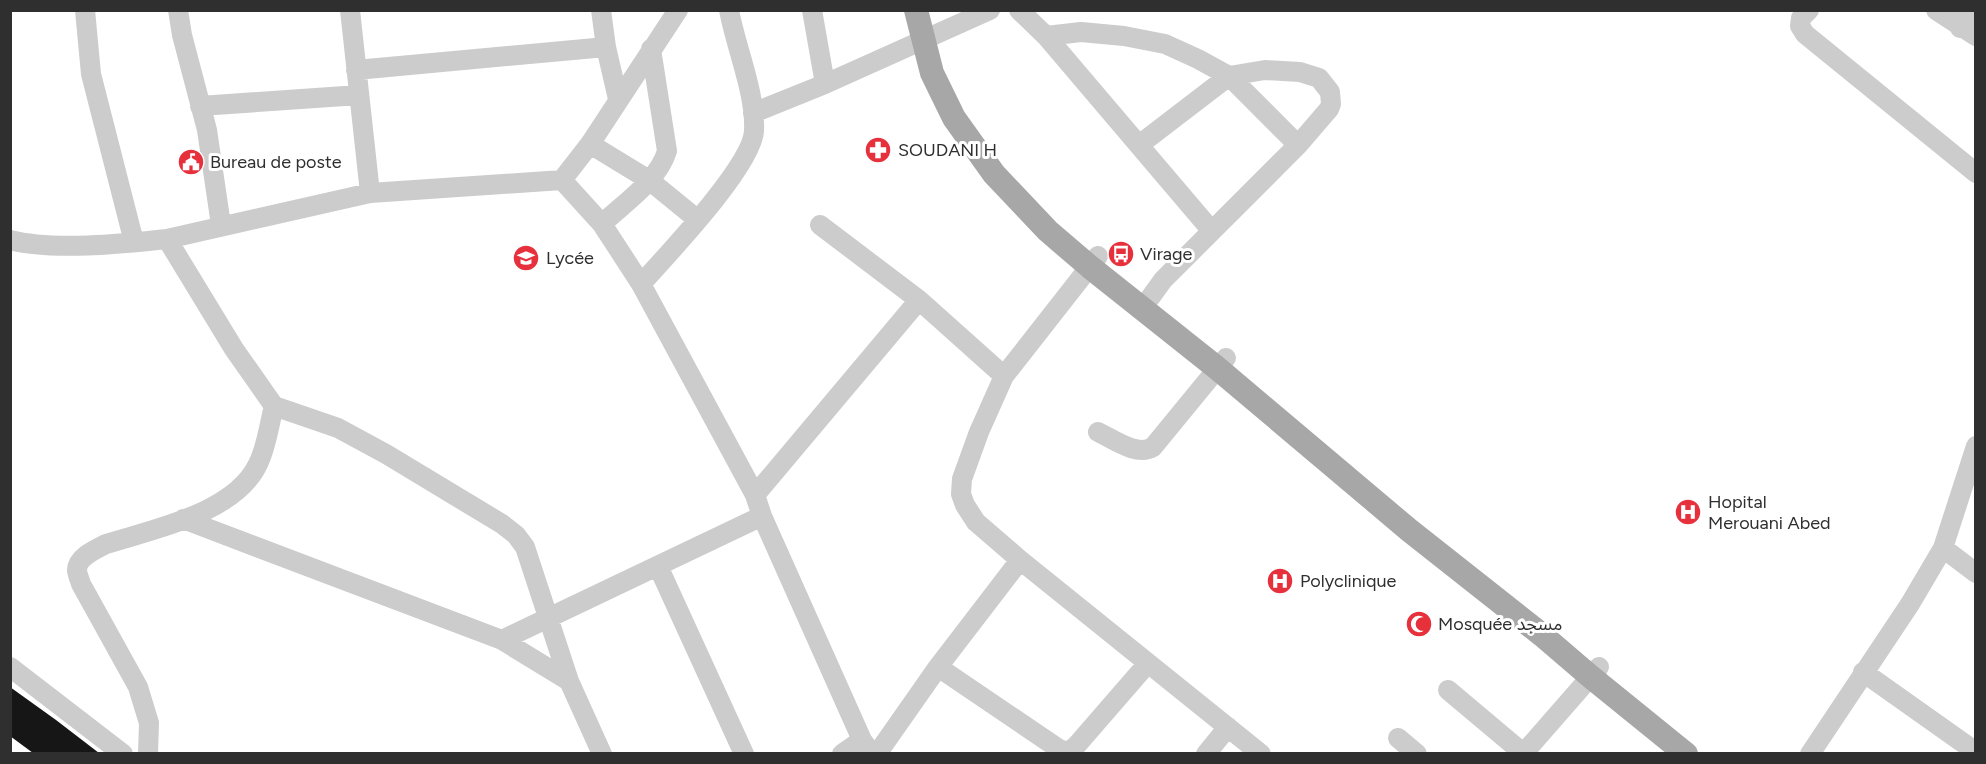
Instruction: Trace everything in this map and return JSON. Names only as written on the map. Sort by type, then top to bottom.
[{"type":"main road","points":[[916,10],[936,84],[954,118],[994,174],[1048,231],[1150,298],[1221,363]]},
{"type":"main road","points":[[1094,262],[1221,363],[1542,635],[1706,753]]},
{"type":"main road","points":[[1595,672],[1686,753]]},
{"type":"street","points":[[85,10],[91,74],[134,243]]},
{"type":"street","points":[[178,10],[182,35],[207,130],[221,225]]},
{"type":"street","points":[[350,10],[370,193]]},
{"type":"street","points":[[601,10],[606,47],[618,99]]},
{"type":"street","points":[[10,240],[42,246],[134,243],[167,239],[370,193],[562,180],[590,144],[678,10]]},
{"type":"street","points":[[641,284],[698,220],[751,147],[754,132],[753,113],[729,10]]},
{"type":"street","points":[[812,10],[825,84]]},
{"type":"street","points":[[753,113],[825,84],[926,48],[990,10]]},
{"type":"street","points":[[1019,10],[1046,36],[1212,230]]},
{"type":"street","points":[[1809,10],[1801,18],[1800,26],[1805,34],[1976,173]]},
{"type":"street","points":[[1936,10],[1968,32],[1971,10]]},
{"type":"street","points":[[1046,36],[1081,32],[1124,36],[1165,44],[1198,58],[1229,76],[1298,145]]},
{"type":"street","points":[[356,70],[606,47]]},
{"type":"street","points":[[602,224],[649,180],[664,160],[667,151],[651,50]]},
{"type":"street","points":[[1139,145],[1229,76],[1265,70],[1300,72],[1319,78],[1330,92],[1331,104],[1298,145],[1163,280],[1150,298]]},
{"type":"street","points":[[200,106],[359,95]]},
{"type":"street","points":[[590,144],[649,180],[698,220]]},
{"type":"street","points":[[562,180],[602,224],[641,284],[755,495],[762,516],[867,747],[842,753]]},
{"type":"street","points":[[820,225],[919,300],[1004,376]]},
{"type":"street","points":[[167,239],[234,349],[274,406],[338,428],[386,454],[502,524],[516,535],[525,547],[568,681],[602,753]]},
{"type":"street","points":[[1094,262],[1004,376],[979,432],[962,479],[961,494],[964,506],[976,522],[1020,560],[1261,753]]},
{"type":"street","points":[[755,495],[919,300]]},
{"type":"street","points":[[1098,432],[1141,451],[1153,447],[1221,363]]},
{"type":"street","points":[[148,753],[149,723],[138,687],[81,584],[77,570],[80,561],[106,544],[215,507],[234,495],[258,465],[265,447],[274,406]]},
{"type":"street","points":[[1810,753],[1910,604],[1943,548],[1974,454]]},
{"type":"street","points":[[502,640],[762,516]]},
{"type":"street","points":[[183,519],[502,640],[568,681]]},
{"type":"street","points":[[1943,548],[1976,573]]},
{"type":"street","points":[[877,753],[938,667],[1020,560]]},
{"type":"street","points":[[658,566],[744,753]]},
{"type":"street","points":[[938,667],[1066,752],[1076,746],[1148,663]]},
{"type":"street","points":[[10,667],[123,753]]},
{"type":"street","points":[[1448,690],[1523,753],[1595,672]]},
{"type":"street","points":[[1863,672],[1976,752]]},
{"type":"street","points":[[1206,753],[1228,727]]},
{"type":"street","points":[[1398,738],[1417,753]]},
{"type":"building","points":[[10,687],[99,753],[33,753],[10,736]]},
{"type":"place","name":"SOUDANI H","points":[[878,150]]},
{"type":"place","name":"Bureau de poste","points":[[191,162]]},
{"type":"place","name":"Virage","points":[[1121,254]]},
{"type":"place","name":"Lycée","points":[[526,258]]},
{"type":"place","name":"Hopital Merouani Abed","points":[[1688,512]]},
{"type":"place","name":"Polyclinique","points":[[1280,581]]},
{"type":"place","name":"Mosquée مسجد","points":[[1419,624]]}]
